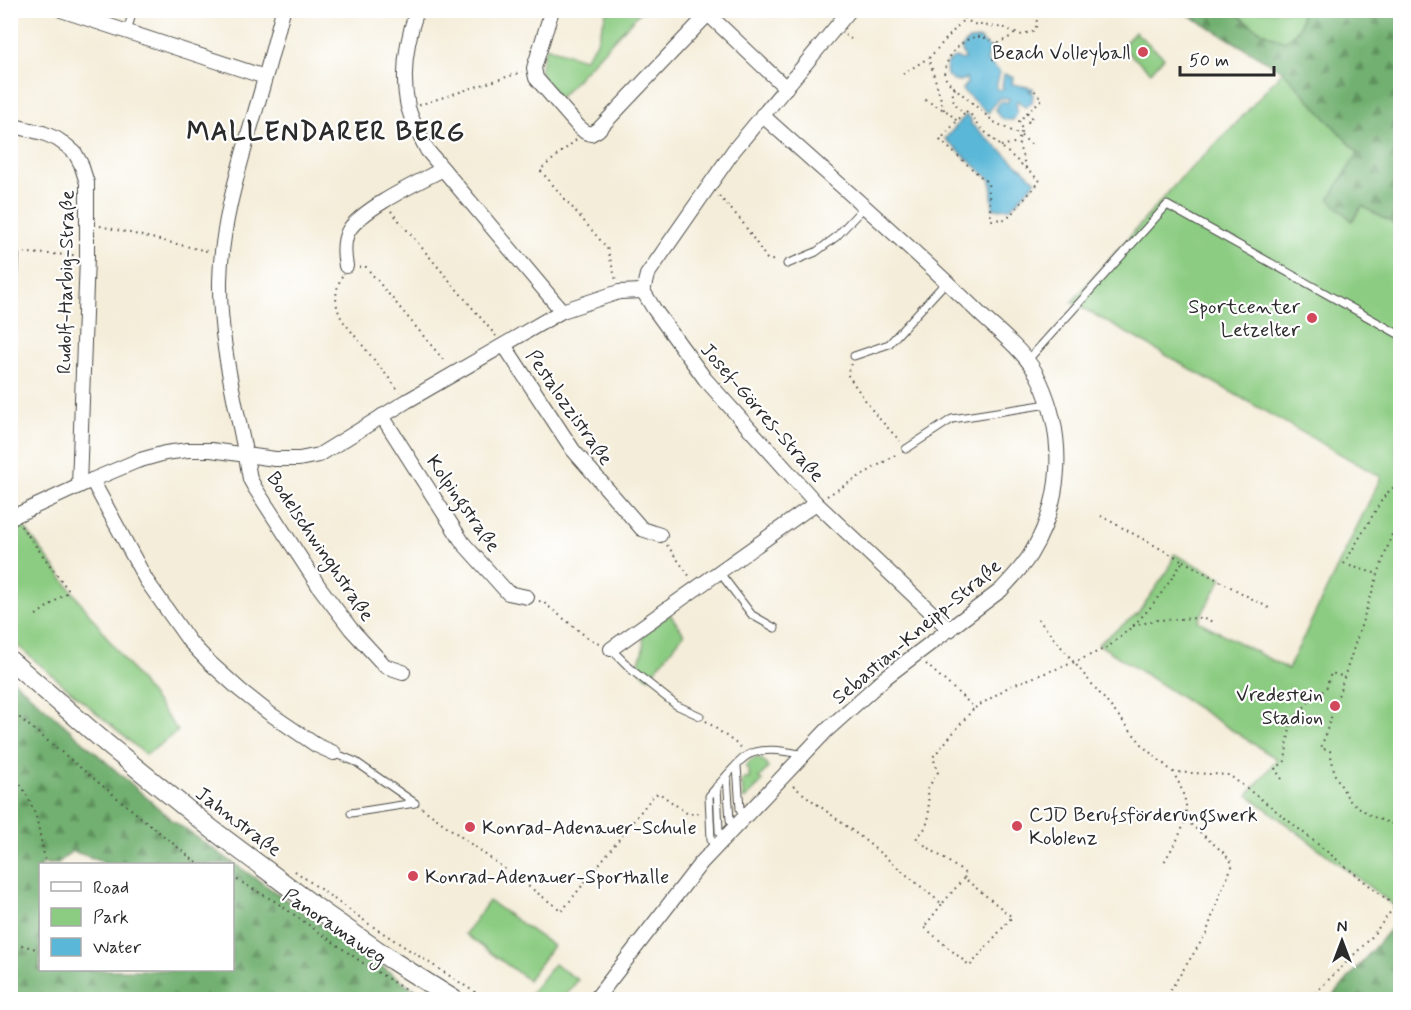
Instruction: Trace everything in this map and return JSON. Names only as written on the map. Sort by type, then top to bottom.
[{"type":"street","points":[[61,10],[265,77]]},
{"type":"street","name":"Bodelschwinghstraße","points":[[283,10],[236,178],[222,255],[220,280],[222,330],[232,391],[250,478],[255,488],[320,588],[351,629],[385,666],[403,672]]},
{"type":"street","points":[[417,10],[408,39],[404,72],[409,108],[417,131],[427,150],[562,311]]},
{"type":"street","points":[[552,10],[534,68],[536,78],[585,132],[591,134],[598,130],[706,13],[786,88]]},
{"type":"street","points":[[12,515],[136,461],[165,453],[211,450],[275,459],[299,459],[319,455],[562,311],[620,292],[643,291],[647,275],[734,150],[850,10]]},
{"type":"street","name":"Sebastian-Kneipp-Straße","points":[[595,999],[718,844],[827,730],[886,677],[1001,590],[1016,574],[1039,539],[1054,495],[1058,471],[1055,426],[1039,380],[1027,361],[947,281],[762,115]]},
{"type":"street","name":"Rudolf-Harbig-Straße","points":[[10,125],[57,139],[75,153],[87,183],[86,483]]},
{"type":"street","points":[[346,266],[344,257],[348,232],[357,220],[443,169]]},
{"type":"street","points":[[10,300],[11,256]]},
{"type":"street","name":"Josef-Görres-Straße","points":[[643,291],[705,380],[816,503],[950,630]]},
{"type":"street","name":"Pestalozzistraße","points":[[504,345],[585,465],[642,529],[660,535]]},
{"type":"street","name":"Kolpingstraße","points":[[382,416],[464,543],[508,593],[527,597]]},
{"type":"street","points":[[86,483],[146,580],[189,641],[240,690],[269,713],[316,745],[334,753]]},
{"type":"street","points":[[611,649],[816,503]]},
{"type":"street","name":"Jahnstraße","points":[[10,660],[107,744],[213,830],[324,913],[393,961],[455,999]]},
{"type":"lane","points":[[127,32],[134,10]]},
{"type":"lane","points":[[1027,361],[1167,205],[1401,335]]},
{"type":"lane","points":[[786,264],[816,252],[836,237],[864,207]]},
{"type":"lane","points":[[854,356],[889,344],[947,281]]},
{"type":"lane","points":[[906,449],[952,419],[1048,404]]},
{"type":"lane","points":[[720,573],[752,615],[775,628]]},
{"type":"lane","points":[[611,649],[633,671],[676,705],[700,716]]},
{"type":"lane","points":[[718,844],[711,839],[709,796],[737,765],[749,754],[774,751],[803,755]]},
{"type":"lane","points":[[334,753],[356,762],[415,803]]},
{"type":"lane","points":[[737,765],[740,809],[744,817]]},
{"type":"lane","points":[[727,776],[730,820],[734,828]]},
{"type":"lane","points":[[717,786],[718,844]]},
{"type":"lane","points":[[351,813],[415,803]]},
{"type":"path","points":[[903,74],[929,58],[964,18],[968,10]]},
{"type":"path","points":[[964,18],[976,25],[999,26],[1020,35],[1034,31],[1038,25],[1037,18],[1029,10],[1022,12],[1011,10]]},
{"type":"path","points":[[996,44],[1016,33]]},
{"type":"path","points":[[996,44],[983,37],[969,38],[947,61],[944,75],[947,81],[994,122],[1020,135],[1031,144]]},
{"type":"path","points":[[993,60],[996,44]]},
{"type":"path","points":[[929,58],[944,110]]},
{"type":"path","points":[[409,108],[534,68]]},
{"type":"path","points":[[955,88],[953,99],[964,113]]},
{"type":"path","points":[[1026,168],[1018,142],[1022,130],[1019,120],[1042,99],[1033,89]]},
{"type":"path","points":[[926,100],[957,120]]},
{"type":"path","points":[[966,111],[975,118],[975,123],[1040,181],[1007,219],[991,220],[988,183],[940,140],[957,120],[966,111]]},
{"type":"path","points":[[1026,119],[1028,122],[1032,118],[1027,113]]},
{"type":"path","points":[[585,132],[540,170],[607,248],[620,292]]},
{"type":"path","points":[[1001,146],[1018,142]]},
{"type":"path","points":[[709,185],[741,220],[767,258],[786,264]]},
{"type":"path","points":[[384,202],[504,345]]},
{"type":"path","points":[[87,223],[222,255]]},
{"type":"path","points":[[11,256],[20,253],[87,256]]},
{"type":"path","points":[[407,401],[339,314],[336,288],[346,266],[366,267],[455,373]]},
{"type":"path","points":[[816,503],[906,449],[875,414],[847,374],[854,356]]},
{"type":"path","points":[[1344,564],[1383,498],[1401,483]]},
{"type":"path","points":[[1401,512],[1378,574],[1321,748],[1330,751],[1335,775],[1349,800],[1371,816],[1401,827]]},
{"type":"path","points":[[12,515],[69,591],[35,616]]},
{"type":"path","points":[[1101,516],[1269,608]]},
{"type":"path","points":[[660,535],[697,588]]},
{"type":"path","points":[[964,878],[1012,917],[970,966],[924,927],[966,874],[916,838],[926,827],[928,788],[938,772],[933,757],[975,708],[1010,686],[1108,647],[1133,626],[1166,587],[1183,561]]},
{"type":"path","points":[[1350,566],[1378,574]]},
{"type":"path","points":[[527,597],[543,602],[588,638],[611,649]]},
{"type":"path","points":[[1133,626],[1157,620],[1200,618],[1214,622]]},
{"type":"path","points":[[1038,619],[1145,748],[1173,772],[1180,785],[1186,803],[1186,820],[1164,862]]},
{"type":"path","points":[[915,654],[975,708]]},
{"type":"path","points":[[1282,778],[1275,769],[1285,761],[1292,720],[1312,699],[1326,689],[1331,673],[1344,676]]},
{"type":"path","points":[[10,710],[197,863]]},
{"type":"path","points":[[700,716],[749,754]]},
{"type":"path","points":[[10,770],[26,793],[36,816],[46,863]]},
{"type":"path","points":[[1173,772],[1229,775],[1395,906],[1370,939],[1308,999]]},
{"type":"path","points":[[781,777],[862,838],[942,904]]},
{"type":"path","points":[[415,803],[562,911],[654,795],[659,793],[688,814],[702,813]]},
{"type":"path","points":[[1164,999],[1206,934],[1233,864],[1224,853],[1186,820]]},
{"type":"path","points":[[292,868],[369,924],[487,999]]},
{"type":"path","name":"Panoramaweg","points":[[234,878],[276,902],[360,961],[421,999]]},
{"type":"path","points":[[10,942],[39,950]]},
{"type":"green space","points":[[607,11],[641,11],[559,98],[541,75],[540,70],[546,47],[584,59],[596,44]]},
{"type":"green space","points":[[1182,11],[1233,11],[1257,29],[1284,41],[1298,29],[1301,21],[1300,11],[1400,11],[1400,227],[1362,206],[1352,221],[1329,199],[1358,153],[1283,71]]},
{"type":"green space","points":[[1233,11],[1300,11],[1301,21],[1296,32],[1285,41],[1257,29]]},
{"type":"green space","name":"Beach Volleyball","points":[[1135,32],[1164,57],[1151,72],[1121,47]]},
{"type":"green space","points":[[1283,71],[1358,153],[1352,221],[1362,206],[1400,227],[1400,910],[1248,795],[1277,759],[1098,644],[1138,613],[1169,569],[1174,554],[1222,578],[1198,621],[1288,669],[1381,477],[1072,302],[1180,179],[1233,127]]},
{"type":"green space","points":[[20,522],[178,731],[146,755],[11,640],[11,526]]},
{"type":"green space","points":[[670,614],[684,634],[649,678],[638,667],[642,655],[643,635]]},
{"type":"green space","points":[[11,678],[172,820],[233,863],[103,863],[72,851],[58,863],[39,863],[39,971],[234,971],[234,863],[428,999],[11,999]]},
{"type":"green space","points":[[757,758],[764,761],[768,768],[759,778],[763,781],[745,799],[742,781],[749,779],[749,769],[746,766],[751,760]]},
{"type":"green space","points":[[489,901],[553,946],[528,980],[465,934]]},
{"type":"green space","points":[[1400,917],[1400,999],[1331,999]]},
{"type":"green space","points":[[554,964],[578,980],[563,999],[526,999]]},
{"type":"water","points":[[980,39],[990,48],[987,61],[1000,72],[997,89],[1004,88],[1002,86],[1004,74],[1013,77],[1012,84],[1033,88],[1033,91],[1028,90],[1033,94],[1032,103],[1025,107],[1018,101],[1016,102],[1017,113],[1013,120],[1004,119],[996,112],[998,105],[1002,101],[1007,102],[1008,98],[999,98],[988,113],[962,90],[967,83],[966,78],[953,81],[947,75],[950,61],[955,58],[964,60],[961,49],[969,40]]},
{"type":"water","points":[[966,115],[971,119],[971,124],[1036,181],[1011,208],[993,209],[991,180],[945,139]]},
{"type":"place","name":"Beach Volleyball","points":[[1143,52]]},
{"type":"place","name":"Sportcenter Letzelter","points":[[1312,318]]},
{"type":"place","name":"Vredestein Stadion","points":[[1335,706]]},
{"type":"place","name":"CJD Berufsförderungswerk Koblenz","points":[[1017,826]]},
{"type":"place","name":"Konrad-Adenauer-Schule","points":[[470,827]]},
{"type":"place","name":"Konrad-Adenauer-Sporthalle","points":[[413,876]]},
{"type":"district","name":"MALLENDARER BERG","points":[[326,131]]}]
